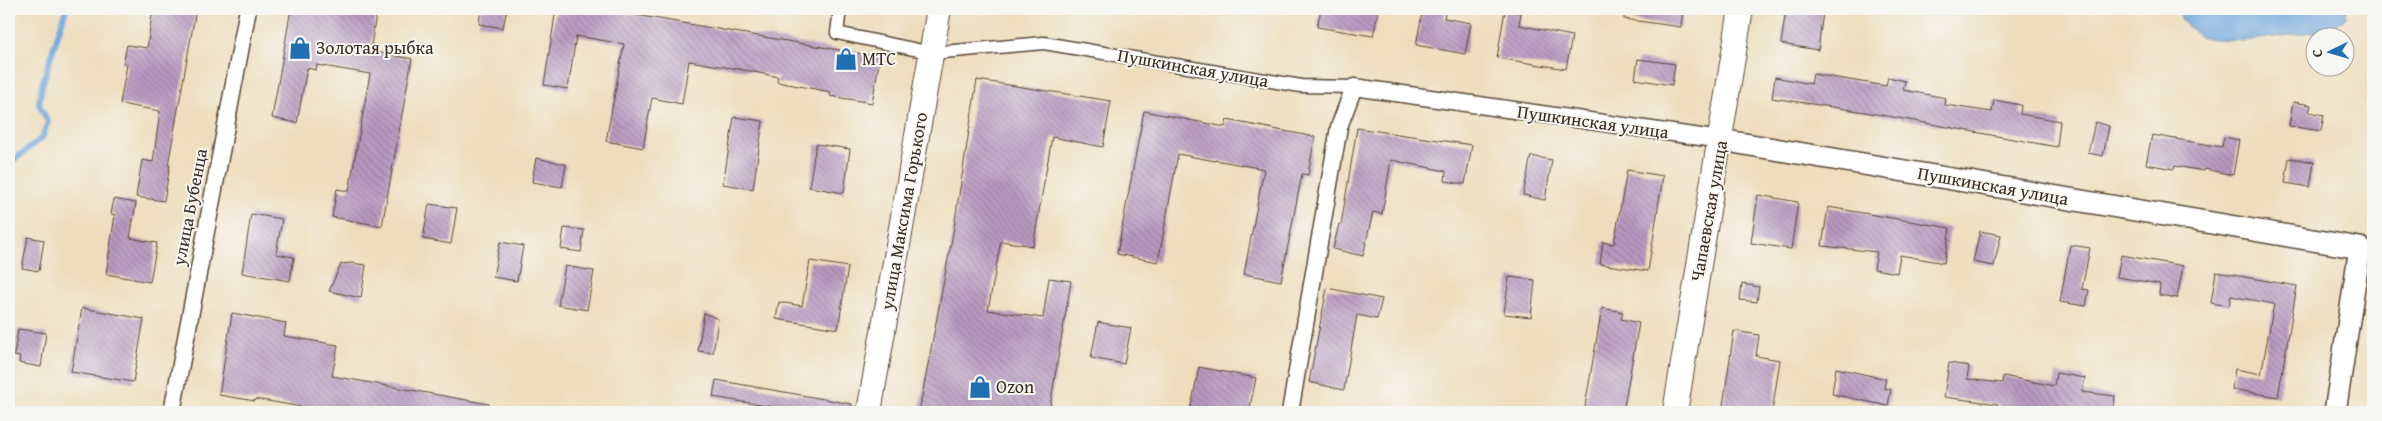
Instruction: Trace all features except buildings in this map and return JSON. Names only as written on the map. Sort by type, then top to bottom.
[{"type":"main road","name":"улица Максима Горького","points":[[869,412],[939,9]]},
{"type":"main road","name":"Чапаевская улица","points":[[1675,412],[1741,9]]},
{"type":"street","name":"улица Бубенца","points":[[172,412],[248,9]]},
{"type":"street","name":"Пушкинская улица","points":[[840,9],[837,33],[932,53],[1044,43],[1301,86],[1354,87],[1721,140],[2367,249]]},
{"type":"street","points":[[1290,412],[1339,127],[1354,87]]},
{"type":"street","points":[[2335,412],[2367,249]]},
{"type":"water","points":[[2178,9],[2347,9],[2346,18],[2331,28],[2304,28],[2304,33],[2244,41],[2201,38],[2182,21]]},
{"type":"waterway","points":[[9,164],[42,138],[48,122],[39,104],[42,85],[66,9]]},
{"type":"place","name":"Золотая рыбка","points":[[300,48]]},
{"type":"place","name":"МТС","points":[[846,59]]},
{"type":"place","name":"Ozon","points":[[980,387]]}]
